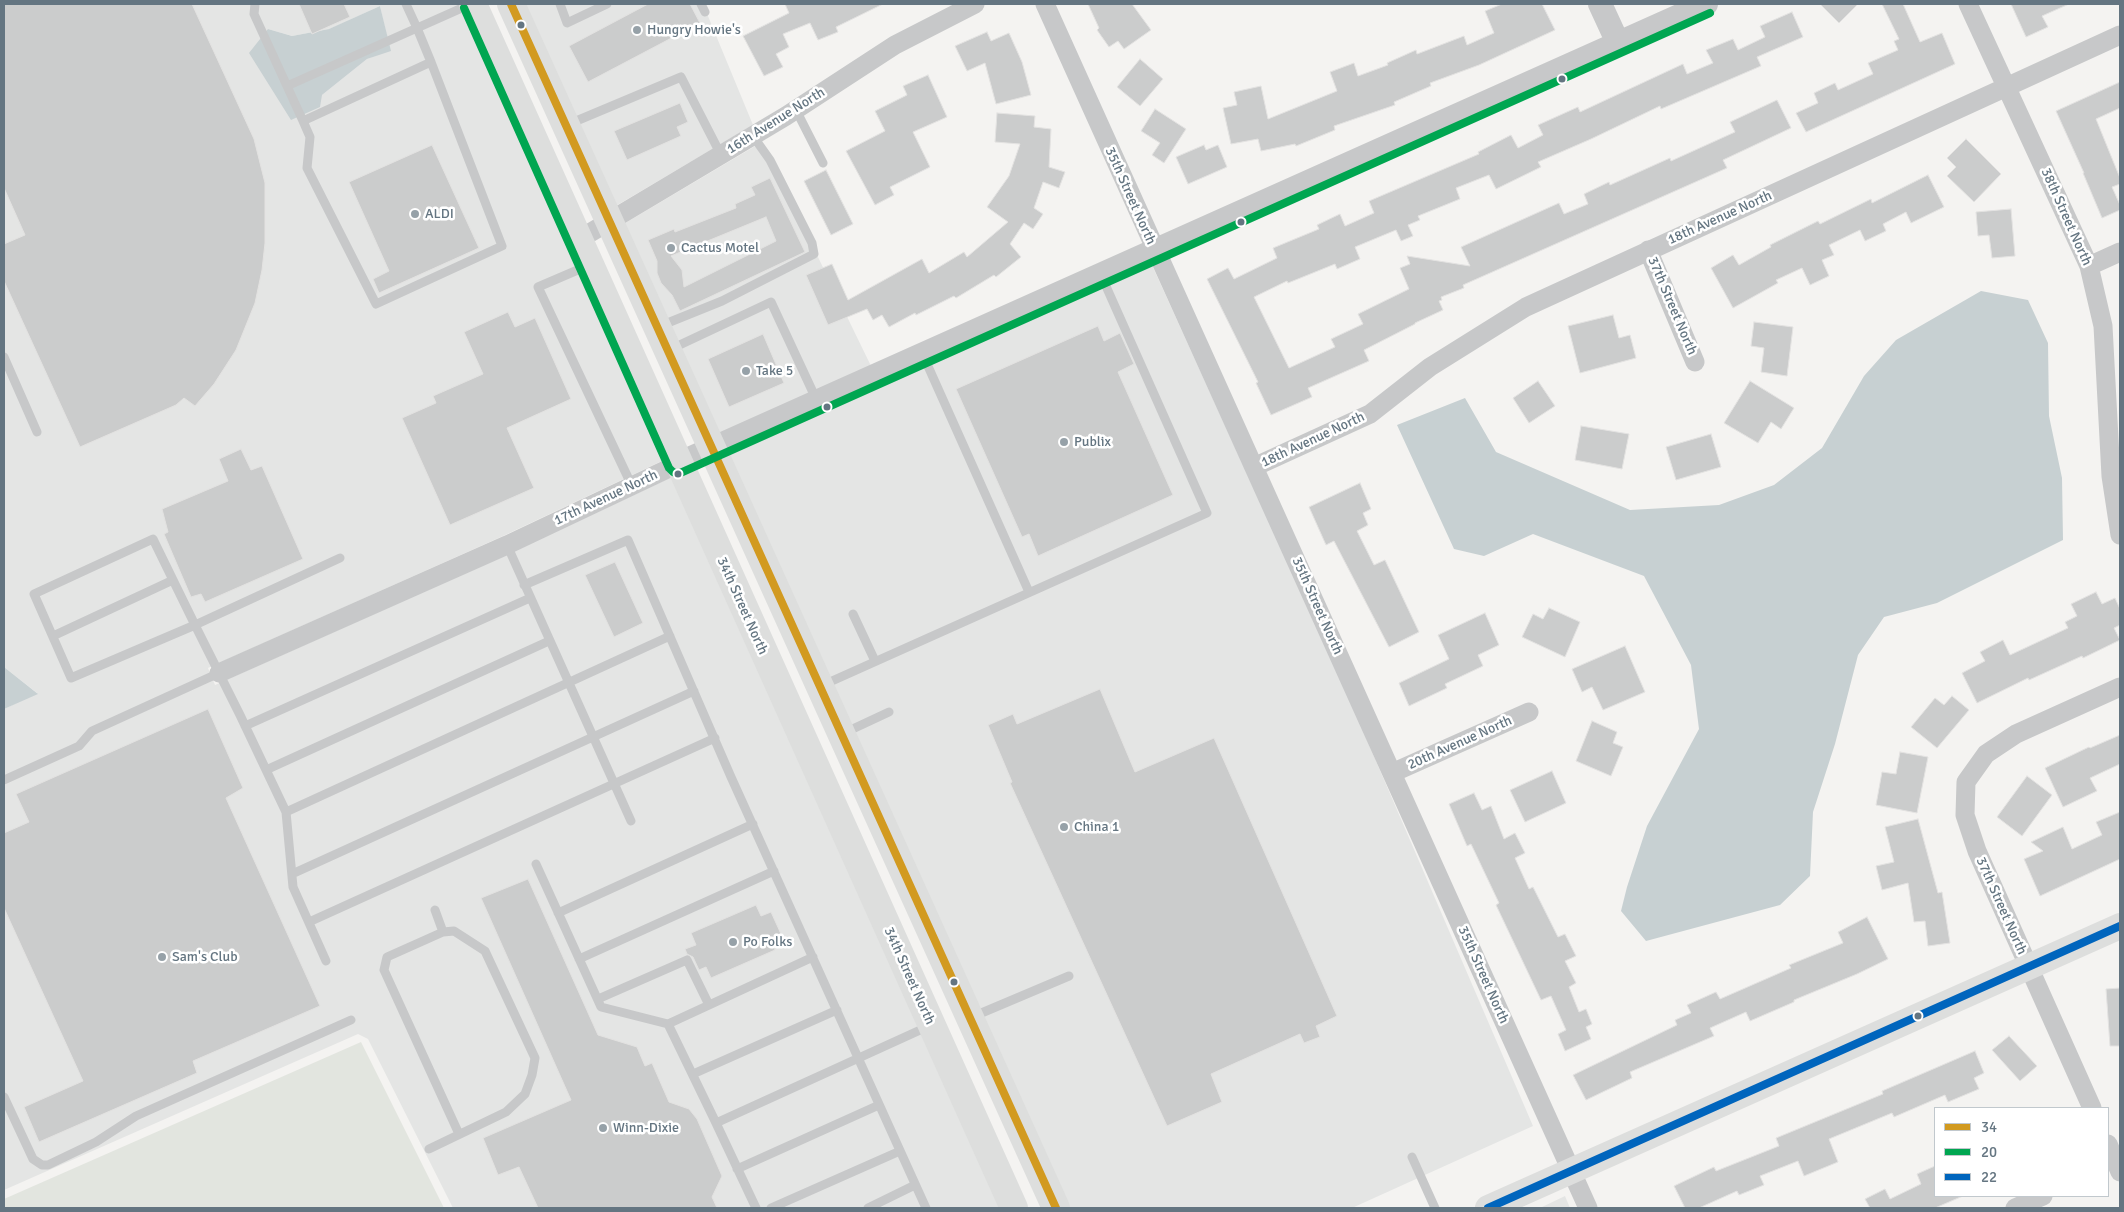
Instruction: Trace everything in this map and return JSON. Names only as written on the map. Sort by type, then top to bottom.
[{"type":"highway","name":"34th Street North","points":[[472,4],[1014,1208]]},
{"type":"highway","points":[[511,4],[1056,1208]]},
{"type":"highway","points":[[931,1025],[970,1018]]},
{"type":"main road","points":[[1488,1208],[2120,926]]},
{"type":"street","name":"16th Avenue North","points":[[578,240],[796,110],[895,45],[974,4]]},
{"type":"street","name":"35th Street North","points":[[1044,4],[1588,1208]]},
{"type":"street","points":[[1600,4],[1618,43]]},
{"type":"street","name":"17th Avenue North","points":[[219,673],[506,544],[713,448],[818,403],[1706,4]]},
{"type":"street","name":"38th Street North","points":[[1968,4],[2089,266],[2103,326],[2120,535]]},
{"type":"street","name":"18th Avenue North","points":[[1254,467],[1370,414],[1430,367],[1526,307],[2120,36]]},
{"type":"street","name":"37th Street North","points":[[1648,250],[1696,362]]},
{"type":"street","points":[[2089,266],[2120,252]]},
{"type":"street","name":"37th Street North","points":[[2092,1107],[1976,851],[1966,814],[1966,782],[1986,754],[2016,734],[2120,687]]},
{"type":"street","name":"20th Avenue North","points":[[1392,773],[1529,712]]},
{"type":"street","points":[[2109,1147],[2116,1165]]},
{"type":"street","points":[[2015,1208],[2041,1197]]},
{"type":"lane","points":[[255,4],[254,14],[310,137],[308,168],[376,304],[502,246],[431,62],[406,4]]},
{"type":"lane","points":[[287,86],[472,4]]},
{"type":"lane","points":[[560,4],[567,24],[607,4]]},
{"type":"lane","points":[[302,121],[431,62]]},
{"type":"lane","points":[[566,125],[681,77],[721,155]]},
{"type":"lane","points":[[796,110],[822,163]]},
{"type":"lane","points":[[663,338],[722,301],[814,254],[812,243],[770,160],[753,136]]},
{"type":"lane","points":[[590,265],[538,287],[632,486]]},
{"type":"lane","points":[[820,686],[1207,512],[1100,275]]},
{"type":"lane","points":[[663,338],[771,302],[818,403]]},
{"type":"lane","points":[[923,355],[1029,592]]},
{"type":"lane","points":[[4,357],[37,432]]},
{"type":"lane","points":[[326,961],[293,887],[286,812],[245,726],[195,625],[153,539],[34,594],[71,678],[195,625],[340,558]]},
{"type":"lane","points":[[524,584],[628,540],[812,957],[926,1208]]},
{"type":"lane","points":[[506,544],[631,821]]},
{"type":"lane","points":[[53,636],[173,580]]},
{"type":"lane","points":[[245,726],[530,598]]},
{"type":"lane","points":[[853,614],[875,661]]},
{"type":"lane","points":[[286,812],[670,636]]},
{"type":"lane","points":[[266,770],[549,641]]},
{"type":"lane","points":[[4,780],[79,746],[92,731],[219,673]]},
{"type":"lane","points":[[292,874],[694,691]]},
{"type":"lane","points":[[842,734],[889,712]]},
{"type":"lane","points":[[309,922],[715,738]]},
{"type":"lane","points":[[558,913],[753,824]]},
{"type":"lane","points":[[536,864],[602,1007],[668,1024],[812,957]]},
{"type":"lane","points":[[579,959],[774,871]]},
{"type":"lane","points":[[435,910],[443,932]]},
{"type":"lane","points":[[429,1149],[506,1112],[525,1094],[532,1075],[535,1058],[485,951],[454,931],[443,932],[387,957],[384,970],[459,1134]]},
{"type":"lane","points":[[598,999],[687,960],[708,1005]]},
{"type":"lane","points":[[970,1018],[1069,976]]},
{"type":"lane","points":[[693,1074],[837,1010]]},
{"type":"lane","points":[[4,1097],[33,1159],[42,1165],[48,1165],[96,1142],[136,1116],[351,1020]]},
{"type":"lane","points":[[668,1024],[756,1208]]},
{"type":"lane","points":[[716,1123],[931,1025]]},
{"type":"lane","points":[[738,1169],[880,1105]]},
{"type":"lane","points":[[770,1208],[900,1151]]},
{"type":"lane","points":[[1412,1157],[1435,1208]]},
{"type":"lane","points":[[868,1208],[916,1186]]},
{"type":"shaded area","points":[[4,4],[459,4],[586,277],[666,459],[503,536],[208,668],[215,685],[510,553],[674,476],[1001,1208],[453,1208],[368,1039],[358,1034],[4,1190],[4,709],[37,693],[4,667]],"holes":[[[380,6],[390,50],[367,59],[322,95],[268,29],[292,36],[330,29]]]},
{"type":"shaded area","points":[[523,4],[703,4],[753,125],[614,207]]},
{"type":"shaded area","points":[[380,6],[391,51],[367,59],[322,95],[320,107],[291,120],[249,53],[268,29],[292,36],[329,29]]},
{"type":"shaded area","points":[[762,142],[871,366],[717,436],[622,225]]},
{"type":"shaded area","points":[[1151,263],[1345,689],[1533,1126],[1352,1208],[1065,1208],[725,454]]},
{"type":"shaded area","points":[[1981,291],[2028,300],[2048,343],[2049,416],[2062,478],[2063,540],[1937,603],[1884,617],[1858,655],[1835,744],[1813,812],[1810,876],[1780,905],[1646,941],[1621,911],[1647,826],[1699,729],[1691,665],[1644,576],[1533,534],[1484,556],[1454,549],[1397,425],[1465,398],[1496,452],[1630,510],[1719,505],[1774,485],[1822,448],[1864,376],[1896,340]]},
{"type":"shaded area","points":[[4,667],[38,694],[4,709]]},
{"type":"shaded area","points":[[361,1042],[444,1208],[4,1208],[4,1199]]},
{"type":"shaded area","points":[[1565,1196],[1570,1208],[1540,1208]]},
{"type":"building","points":[[4,4],[192,4],[254,139],[265,183],[265,243],[255,303],[236,350],[214,384],[195,406],[184,398],[176,405],[80,447],[4,281],[4,244],[25,235],[4,188]]},
{"type":"building","points":[[299,4],[344,4],[350,17],[312,34]]},
{"type":"building","points":[[648,4],[690,4],[700,23],[588,82],[569,46]]},
{"type":"building","points":[[785,4],[883,4],[836,27],[838,32],[818,40],[810,23],[783,34],[789,47],[776,54],[783,67],[764,76],[743,36],[789,13]]},
{"type":"building","points":[[1088,4],[1132,4],[1151,30],[1124,49],[1118,41],[1109,47],[1097,30],[1099,28]]},
{"type":"building","points":[[1502,4],[1542,4],[1555,30],[1479,65],[1430,83],[1431,86],[1394,102],[1395,105],[1334,126],[1335,130],[1296,146],[1295,144],[1261,151],[1258,139],[1231,144],[1223,108],[1237,105],[1234,92],[1261,86],[1268,119],[1337,91],[1330,72],[1354,63],[1358,76],[1388,65],[1387,63],[1416,50],[1417,54],[1464,36],[1467,45],[1494,33],[1485,11]]},
{"type":"building","points":[[1820,4],[1858,4],[1839,23]]},
{"type":"building","points":[[1882,4],[1903,4],[1920,42],[1942,33],[1955,64],[1806,132],[1796,113],[1818,103],[1814,93],[1835,83],[1838,90],[1873,74],[1868,63],[1898,50],[1894,41],[1899,39]]},
{"type":"building","points":[[2011,4],[2069,4],[2042,16],[2048,27],[2026,37]]},
{"type":"building","points":[[1792,12],[1803,37],[1757,57],[1761,66],[1661,109],[1660,106],[1538,162],[1541,167],[1496,189],[1489,175],[1456,188],[1460,199],[1418,216],[1420,220],[1408,225],[1413,236],[1401,241],[1396,230],[1355,247],[1360,259],[1337,269],[1335,264],[1288,283],[1287,281],[1254,297],[1289,368],[1335,347],[1331,339],[1363,324],[1358,314],[1409,289],[1400,268],[1410,264],[1407,256],[1470,266],[1461,247],[1559,203],[1564,214],[1588,204],[1584,194],[1609,182],[1610,185],[1670,158],[1671,161],[1735,132],[1730,122],[1777,100],[1791,128],[1723,160],[1727,168],[1463,285],[1464,288],[1441,297],[1442,300],[1439,301],[1443,310],[1364,350],[1369,361],[1308,388],[1312,397],[1271,415],[1256,383],[1258,382],[1207,279],[1228,268],[1234,279],[1277,258],[1273,248],[1319,229],[1317,225],[1340,214],[1345,226],[1374,213],[1369,201],[1479,154],[1478,152],[1511,135],[1518,148],[1543,135],[1538,125],[1578,107],[1580,112],[1683,64],[1687,74],[1713,63],[1706,50],[1733,39],[1738,50],[1765,37],[1760,26]]},
{"type":"building","points":[[987,32],[991,41],[1009,33],[1022,62],[1031,95],[996,104],[985,63],[967,71],[955,46]]},
{"type":"building","points":[[1140,59],[1163,79],[1140,106],[1117,87]]},
{"type":"building","points":[[928,75],[947,117],[913,132],[930,167],[890,187],[894,195],[875,205],[846,151],[885,131],[875,111],[907,95],[903,86]]},
{"type":"building","points":[[2120,82],[2120,108],[2096,119],[2120,178],[2120,184],[2112,187],[2120,205],[2120,210],[2102,218],[2056,111]]},
{"type":"building","points":[[680,103],[688,122],[677,127],[681,136],[627,160],[614,131]]},
{"type":"building","points":[[1155,109],[1186,129],[1164,163],[1152,155],[1160,143],[1141,131]]},
{"type":"building","points":[[997,113],[1035,116],[1034,127],[1051,129],[1049,167],[1065,172],[1059,188],[1043,182],[1034,208],[1043,214],[1033,229],[1024,223],[1010,244],[1021,257],[996,277],[994,275],[956,298],[954,296],[889,327],[882,315],[873,320],[867,309],[828,325],[806,275],[832,264],[848,300],[922,259],[929,273],[964,252],[967,257],[1008,222],[987,207],[1009,176],[1020,144],[995,142]]},
{"type":"building","points":[[1966,139],[2001,174],[1974,202],[1947,176],[1956,167],[1947,158]]},
{"type":"building","points":[[432,145],[479,248],[379,293],[373,279],[389,271],[349,182]]},
{"type":"building","points":[[1204,145],[1206,150],[1218,145],[1227,167],[1188,184],[1176,157]]},
{"type":"building","points":[[826,170],[853,224],[831,235],[804,181]]},
{"type":"building","points":[[1928,175],[1944,207],[1911,223],[1906,212],[1883,224],[1886,231],[1865,241],[1860,230],[1829,245],[1834,255],[1822,260],[1829,276],[1810,285],[1802,268],[1776,280],[1778,283],[1733,308],[1711,268],[1733,255],[1739,265],[1771,247],[1770,245],[1818,221],[1820,224],[1871,199],[1872,203]]},
{"type":"building","name":"Cactus Motel","points":[[770,178],[805,252],[680,311],[672,295],[661,283],[657,273],[657,261],[648,240],[674,229],[675,232],[736,208],[735,204],[755,195],[751,187]],"holes":[[[766,217],[776,241],[684,287],[682,270],[671,256]]]},
{"type":"building","points":[[2011,209],[2015,256],[1992,258],[1989,235],[1978,236],[1976,212]]},
{"type":"building","points":[[508,312],[515,327],[535,318],[571,399],[507,428],[534,488],[450,525],[402,418],[436,403],[433,396],[483,374],[464,332]]},
{"type":"building","points":[[1613,315],[1619,338],[1630,335],[1636,358],[1580,373],[1568,326]]},
{"type":"building","points":[[1754,322],[1793,327],[1787,376],[1761,372],[1764,348],[1751,346]]},
{"type":"building","name":"Publix","points":[[1098,326],[1104,341],[1120,333],[1134,364],[1118,372],[1173,495],[1038,556],[1029,534],[1022,537],[956,389]]},
{"type":"building","name":"Take 5","points":[[763,334],[784,383],[729,407],[708,359]]},
{"type":"building","points":[[1538,381],[1555,406],[1529,423],[1513,398]]},
{"type":"building","points":[[1750,381],[1794,408],[1781,429],[1771,422],[1758,443],[1724,423]]},
{"type":"building","points":[[1581,426],[1629,434],[1622,469],[1575,460]]},
{"type":"building","points":[[1711,434],[1721,467],[1676,480],[1666,447]]},
{"type":"building","points":[[241,449],[251,470],[262,466],[303,559],[205,602],[201,594],[191,597],[164,534],[168,532],[162,509],[228,481],[219,459]]},
{"type":"building","points":[[1360,483],[1371,509],[1363,513],[1368,525],[1357,531],[1374,565],[1385,560],[1419,632],[1389,647],[1334,541],[1326,545],[1309,507]]},
{"type":"building","points":[[615,562],[643,623],[614,637],[585,575]]},
{"type":"building","points":[[2096,592],[2102,604],[2115,598],[2120,609],[2120,625],[2114,628],[2120,640],[2083,658],[2082,656],[2029,680],[2028,678],[1977,703],[1962,673],[1985,661],[1980,652],[2003,640],[2010,655],[2068,628],[2065,622],[2077,616],[2071,604]]},
{"type":"building","points":[[1549,608],[1580,622],[1565,657],[1522,637],[1533,614],[1543,619]]},
{"type":"building","points":[[1485,613],[1499,645],[1478,655],[1483,666],[1445,684],[1447,688],[1409,706],[1399,683],[1449,659],[1438,635]]},
{"type":"building","points":[[1625,646],[1645,692],[1603,710],[1592,687],[1582,692],[1572,669]]},
{"type":"building","points":[[1100,689],[1135,772],[1214,738],[1337,1016],[1316,1026],[1320,1037],[1304,1043],[1300,1034],[1211,1074],[1222,1102],[1167,1126],[1010,783],[1012,782],[988,725],[1013,714],[1017,724]]},
{"type":"building","points":[[1952,696],[1969,710],[1937,748],[1911,727],[1935,698],[1944,705]]},
{"type":"building","name":"Sam's Club","points":[[208,709],[243,788],[226,798],[320,1006],[193,1061],[197,1073],[39,1142],[24,1107],[83,1081],[4,908],[4,833],[29,822],[16,794]]},
{"type":"building","points":[[1592,721],[1617,732],[1613,743],[1623,747],[1611,776],[1576,761]]},
{"type":"building","points":[[2120,735],[2120,764],[2090,778],[2097,791],[2063,807],[2045,768],[2089,747]]},
{"type":"building","points":[[1900,752],[1928,757],[1917,813],[1876,805],[1882,772],[1896,774]]},
{"type":"building","points":[[1552,771],[1566,803],[1525,822],[1510,790]]},
{"type":"building","points":[[2027,776],[2052,795],[2022,836],[1997,817]]},
{"type":"building","points":[[1474,793],[1482,810],[1491,806],[1504,839],[1515,833],[1525,853],[1515,858],[1529,889],[1533,887],[1558,937],[1565,934],[1576,956],[1565,961],[1576,983],[1569,987],[1579,1012],[1586,1009],[1592,1024],[1586,1027],[1591,1039],[1565,1051],[1558,1034],[1566,1030],[1551,996],[1541,1000],[1496,905],[1499,903],[1471,844],[1467,846],[1449,804]]},
{"type":"building","points":[[2120,812],[2120,859],[2040,896],[2024,859],[2043,851],[2031,842],[2063,827],[2072,849],[2102,835],[2096,822]]},
{"type":"building","points":[[1918,819],[1938,893],[1942,892],[1950,943],[1928,946],[1925,921],[1914,922],[1908,883],[1882,890],[1876,866],[1894,862],[1885,827]]},
{"type":"building","name":"Winn-Dixie","points":[[528,879],[598,1035],[637,1047],[645,1066],[652,1063],[669,1102],[689,1109],[697,1119],[722,1176],[712,1197],[717,1208],[538,1208],[519,1167],[498,1175],[483,1138],[571,1100],[481,898]]},
{"type":"building","name":"Po Folks","points":[[756,905],[761,916],[771,912],[781,934],[770,939],[775,950],[711,978],[706,967],[699,970],[693,957],[687,954],[685,949],[696,945],[691,933]]},
{"type":"building","points":[[1867,917],[1888,959],[1750,1021],[1746,1012],[1710,1028],[1714,1036],[1630,1072],[1632,1078],[1586,1100],[1573,1075],[1677,1025],[1675,1020],[1691,1013],[1687,1005],[1716,992],[1720,999],[1791,968],[1789,965],[1843,943],[1838,932]]},
{"type":"building","points":[[2120,988],[2120,1046],[2110,1046],[2106,989]]},
{"type":"building","points":[[2009,1036],[2037,1066],[2020,1081],[1992,1050]]},
{"type":"building","points":[[1975,1051],[1984,1073],[1974,1078],[1979,1089],[1948,1102],[1945,1095],[1894,1117],[1892,1113],[1829,1139],[1838,1162],[1804,1176],[1798,1161],[1760,1176],[1764,1185],[1739,1195],[1737,1191],[1699,1208],[1685,1208],[1674,1186],[1714,1167],[1716,1171],[1779,1146],[1776,1138],[1883,1094],[1882,1091]]},
{"type":"building","points":[[1934,1166],[1934,1197],[1961,1197],[1935,1208],[1870,1208],[1865,1199],[1885,1189],[1890,1199],[1921,1184],[1917,1174]]},
{"type":"transit line","name":"34","points":[[511,4],[1056,1208]]},
{"type":"transit line","name":"20","points":[[464,8],[669,468],[678,474],[1710,13]]},
{"type":"transit line","name":"22","points":[[1488,1208],[2120,926]]},
{"type":"place","name":"Hungry Howie's","points":[[637,30]]},
{"type":"place","name":"ALDI","points":[[415,214]]},
{"type":"place","name":"Cactus Motel","points":[[671,248]]},
{"type":"place","name":"Take 5","points":[[746,371]]},
{"type":"place","name":"Publix","points":[[1064,442]]},
{"type":"place","name":"China 1","points":[[1064,827]]},
{"type":"place","name":"Po Folks","points":[[733,942]]},
{"type":"place","name":"Sam's Club","points":[[162,957]]},
{"type":"place","name":"Winn-Dixie","points":[[603,1128]]}]
